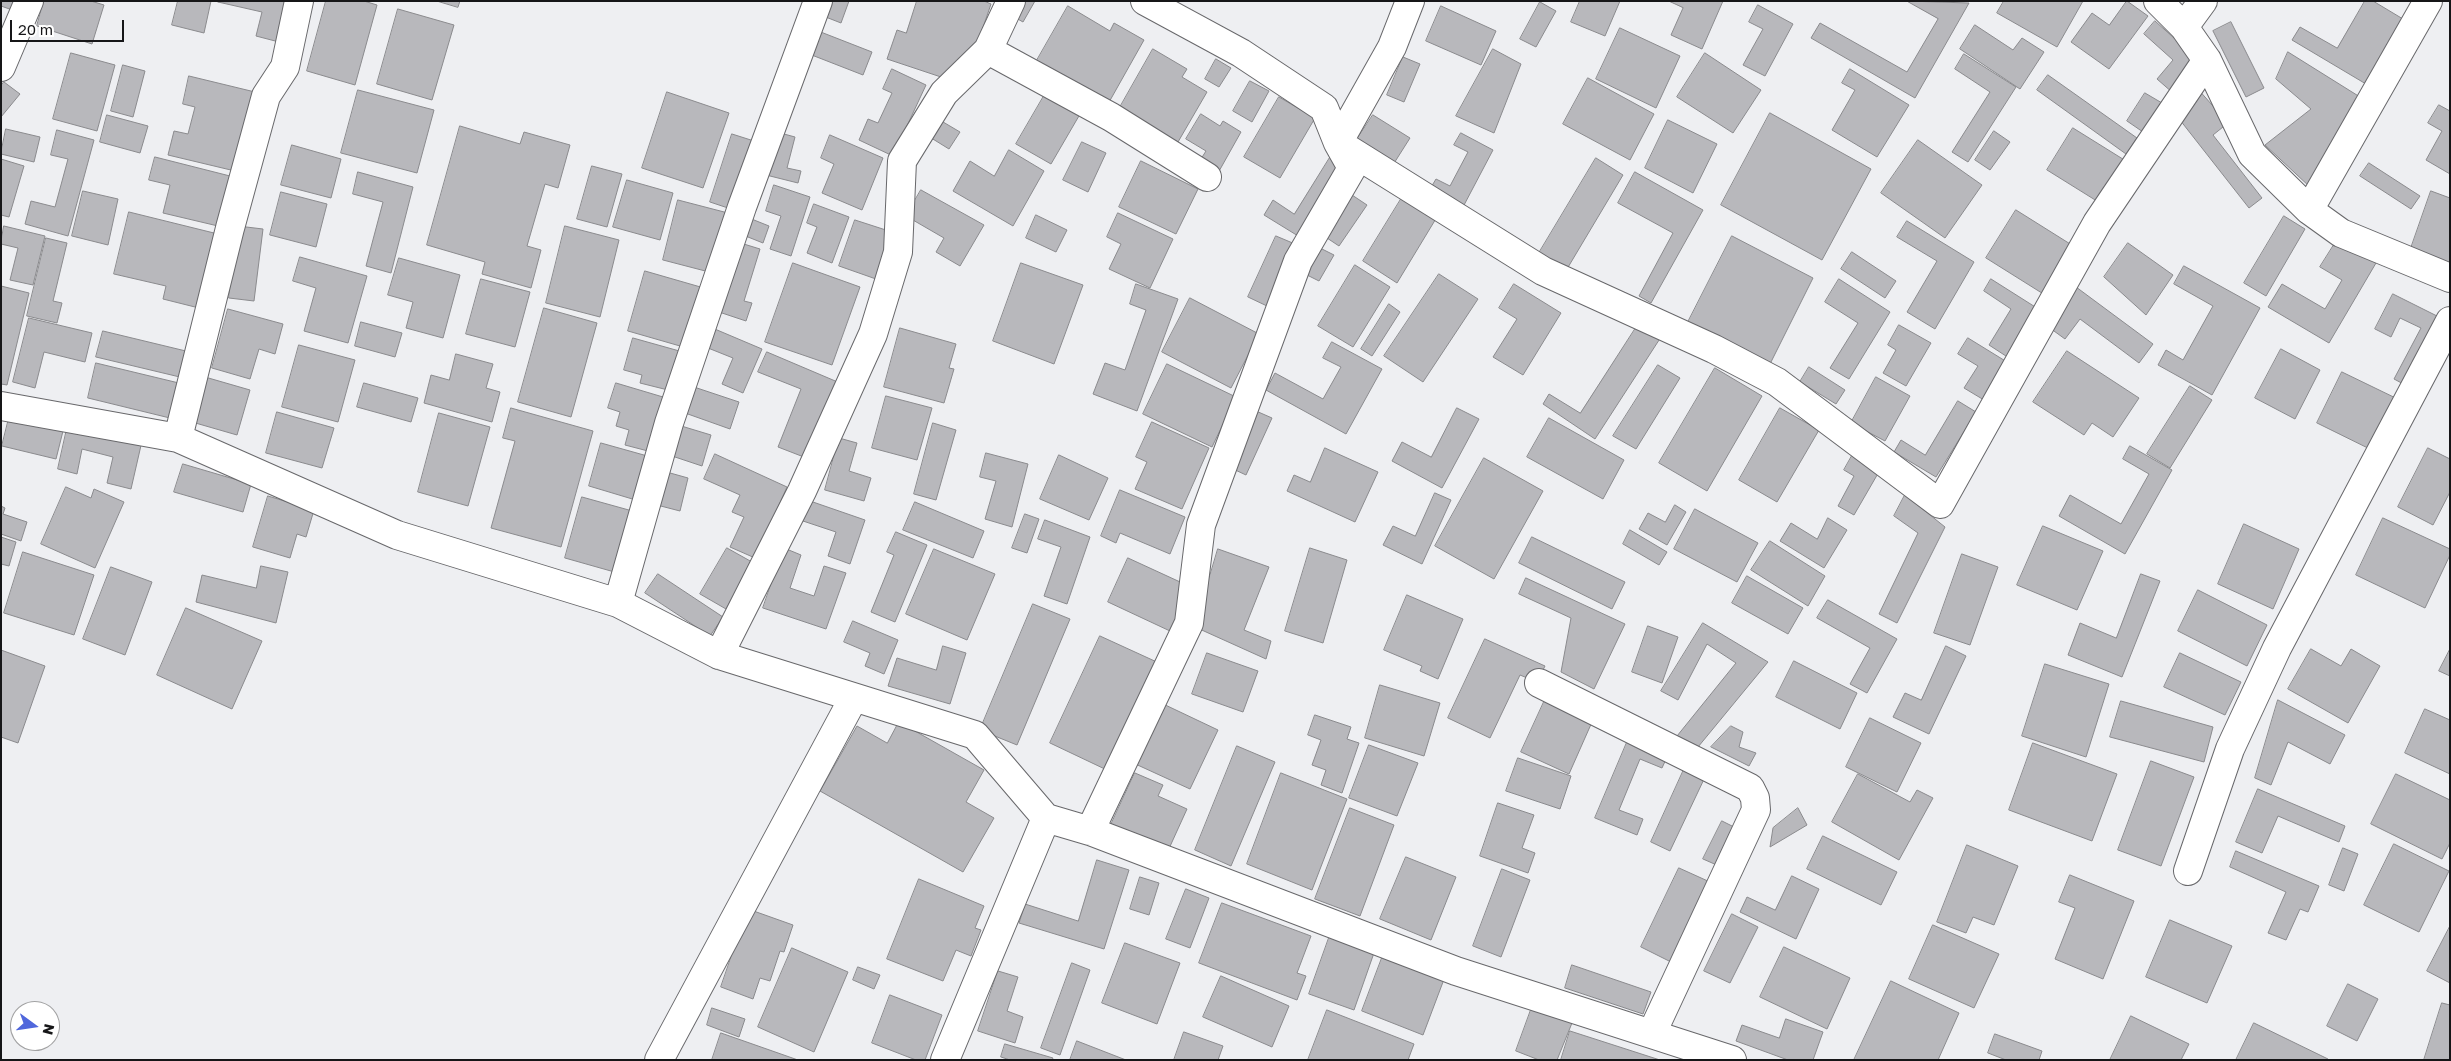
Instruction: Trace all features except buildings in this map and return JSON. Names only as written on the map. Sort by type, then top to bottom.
[{"type":"street","points":[[1,68],[29,1]]},
{"type":"street","points":[[178,438],[230,228],[266,96],[285,67],[299,1]]},
{"type":"street","points":[[618,603],[682,386],[742,207],[818,1]]},
{"type":"street","points":[[718,655],[802,491],[874,334],[898,252],[902,161],[944,93],[988,50],[1011,1]]},
{"type":"street","points":[[1090,831],[1189,623],[1201,525],[1298,261],[1352,168],[1338,143],[1324,108],[1241,53],[1145,1]]},
{"type":"street","points":[[1338,143],[1392,46],[1410,1]]},
{"type":"street","points":[[2158,1],[2184,27],[2207,60],[2252,154],[2309,210],[2342,233],[2450,278]]},
{"type":"street","points":[[2184,27],[2203,1]]},
{"type":"street","points":[[2309,210],[2428,1]]},
{"type":"street","points":[[988,50],[1111,117],[1207,177]]},
{"type":"street","points":[[1338,143],[1543,271],[1714,349],[1777,382],[1940,504],[2097,223],[2207,60]]},
{"type":"street","points":[[2188,871],[2230,749],[2273,657],[2450,321]]},
{"type":"street","points":[[1,406],[178,438],[397,534],[618,603],[718,655],[975,735],[1046,818],[1090,831],[1456,971],[1732,1060]]},
{"type":"street","points":[[1539,683],[1750,788],[1755,798],[1756,810],[1652,1033]]},
{"type":"street","points":[[659,1060],[853,698]]},
{"type":"street","points":[[945,1060],[973,997],[1046,818]]}]
